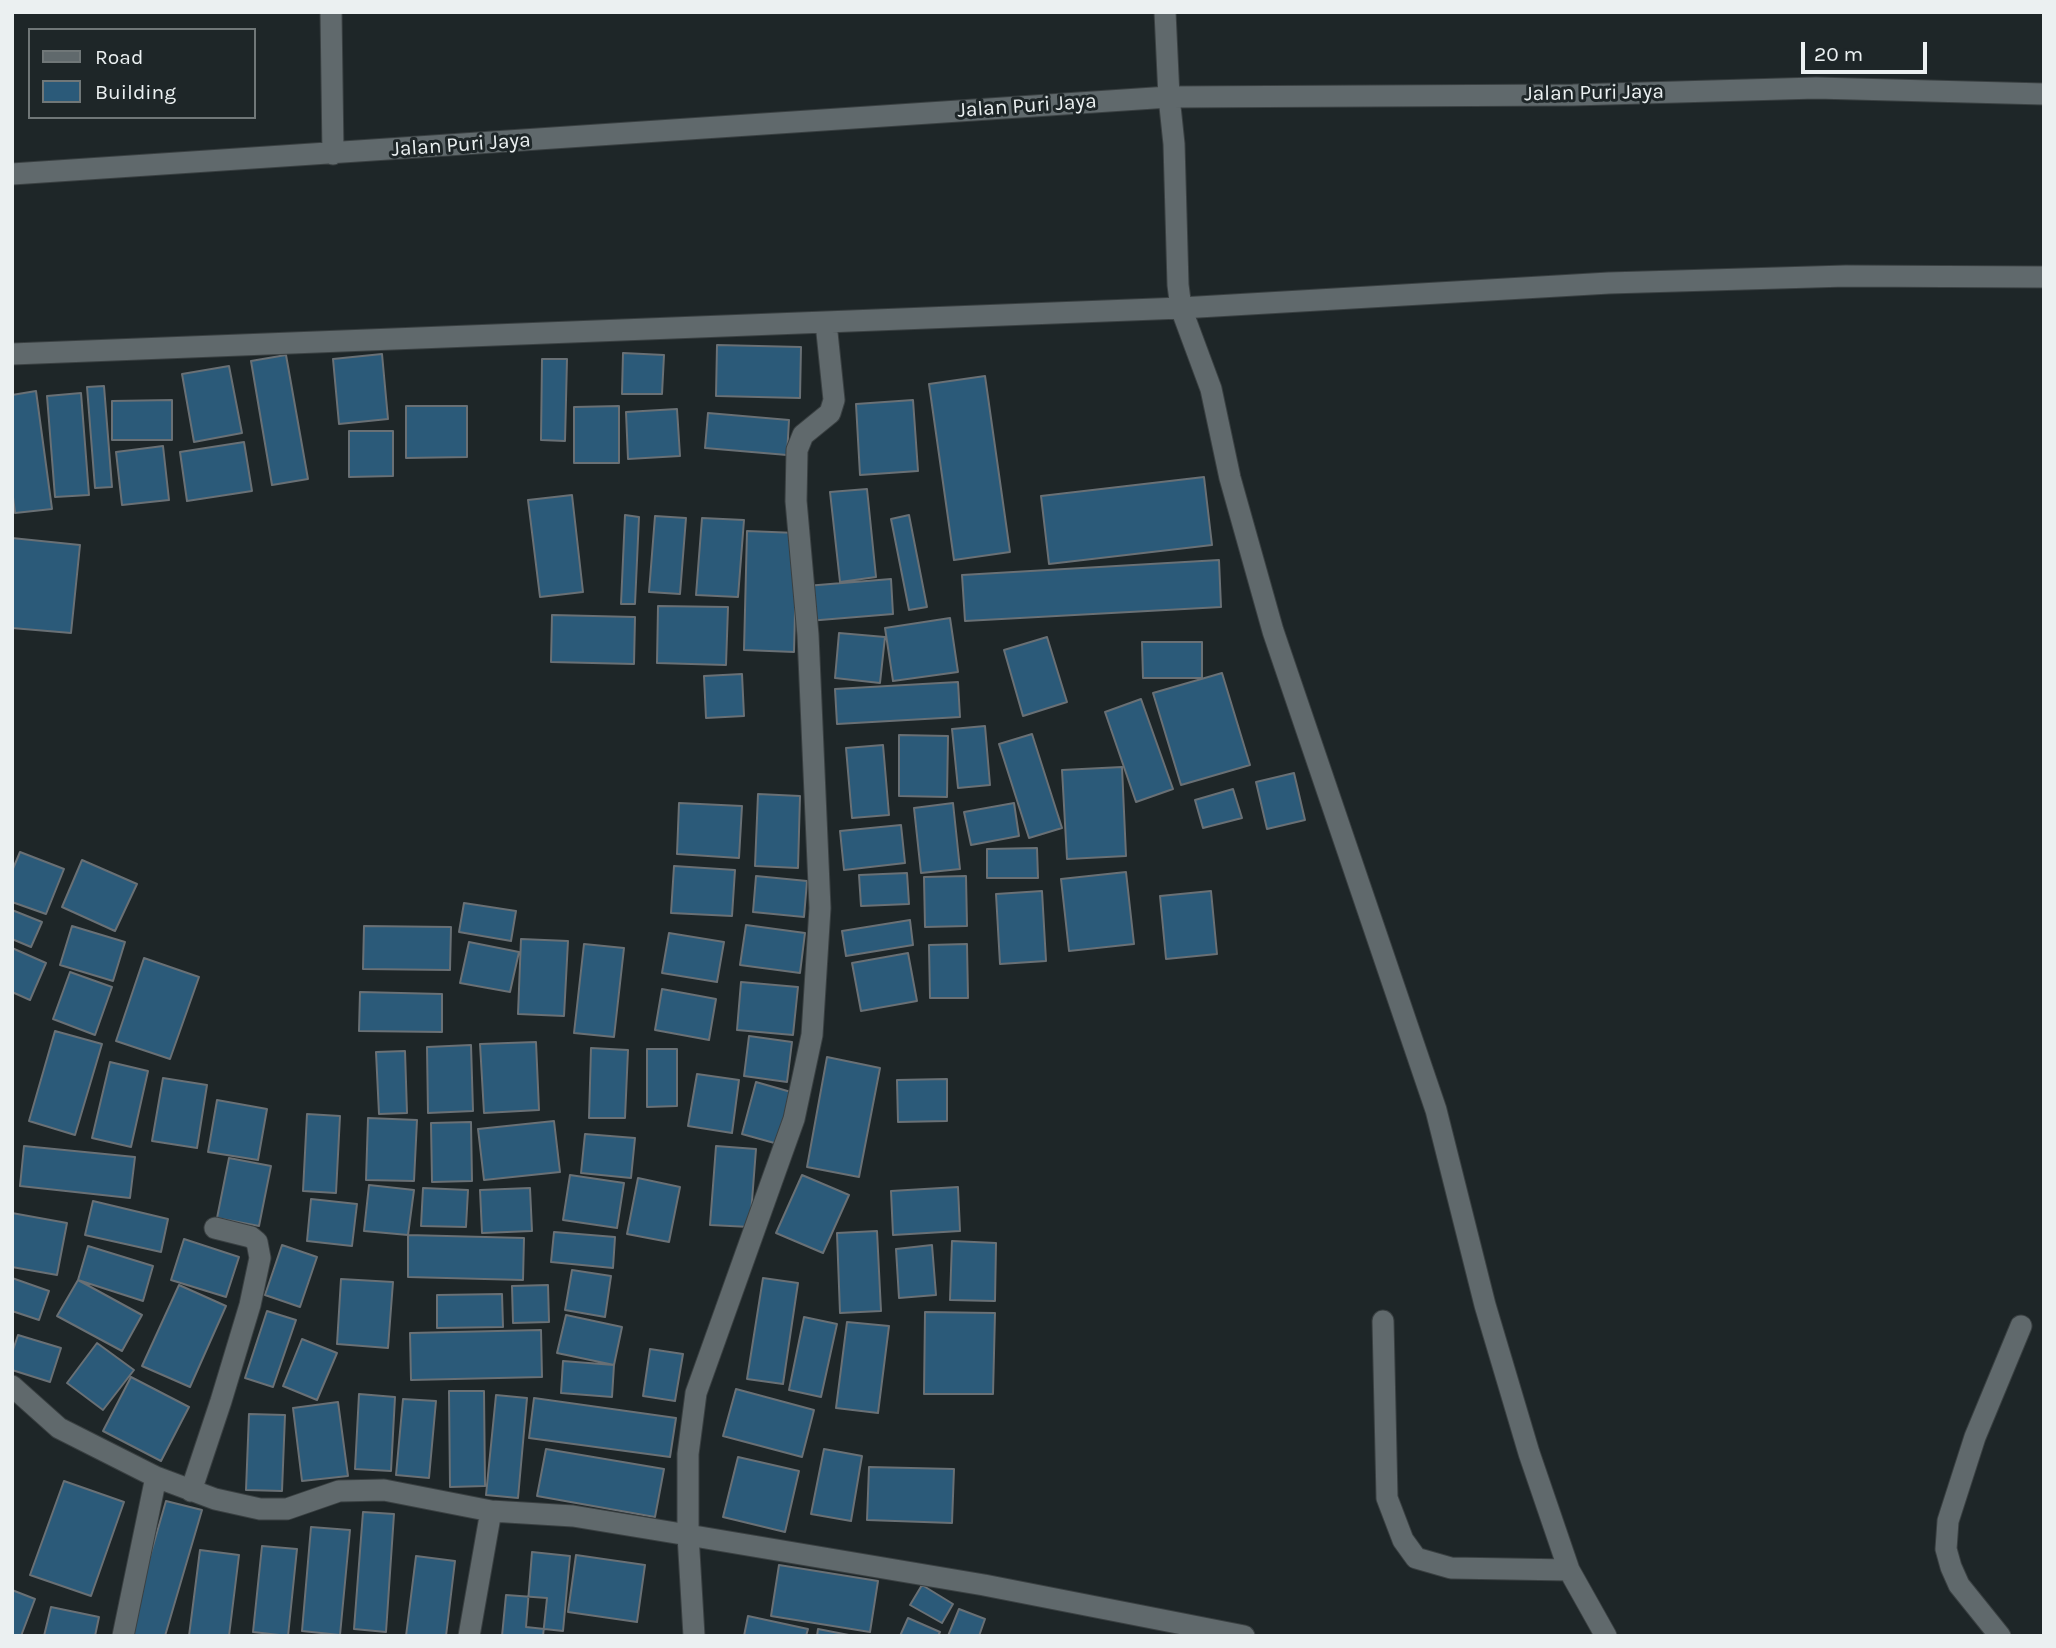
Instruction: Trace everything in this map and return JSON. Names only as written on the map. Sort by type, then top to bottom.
[{"type":"street","points":[[331,12],[333,154]]},
{"type":"street","points":[[1165,12],[1181,309],[1211,389],[1230,478],[1273,631],[1436,1110],[1485,1305],[1529,1453],[1569,1570],[1606,1636]]},
{"type":"street","name":"Jalan Puri Jaya","points":[[12,174],[1169,97],[1573,94],[1816,88],[2044,94]]},
{"type":"street","points":[[12,354],[1181,309],[1623,283],[1846,276],[2044,276]]},
{"type":"street","points":[[694,1636],[688,1535],[688,1454],[696,1393],[794,1119],[812,1035],[820,908],[808,635],[796,500],[797,450],[803,435],[830,412],[834,400],[826,323]]},
{"type":"street","points":[[191,1491],[235,1358],[260,1258],[260,1249],[251,1237],[215,1228]]},
{"type":"street","points":[[1383,1321],[1387,1498],[1403,1540],[1416,1559],[1451,1568],[1569,1570]]},
{"type":"street","points":[[2000,1636],[1959,1585],[1946,1549],[1948,1521],[1975,1437],[2021,1326]]},
{"type":"street","points":[[12,1386],[59,1428],[156,1477],[215,1499],[260,1509],[287,1509],[339,1491],[384,1490],[491,1511],[573,1516],[984,1585],[1244,1636]]},
{"type":"street","points":[[123,1636],[156,1477]]},
{"type":"street","points":[[469,1636],[491,1511]]},
{"type":"building","points":[[717,345],[801,347],[800,398],[716,396]]},
{"type":"building","points":[[623,353],[664,355],[662,394],[622,394]]},
{"type":"building","points":[[382,354],[388,419],[339,424],[333,359]]},
{"type":"building","points":[[286,355],[308,479],[272,485],[251,361]]},
{"type":"building","points":[[542,359],[567,359],[565,441],[541,440]]},
{"type":"building","points":[[229,366],[242,433],[194,442],[182,374]]},
{"type":"building","points":[[985,376],[1010,552],[954,560],[929,384]]},
{"type":"building","points":[[104,386],[112,487],[95,488],[87,387]]},
{"type":"building","points":[[36,391],[52,509],[15,513],[12,489],[12,395]]},
{"type":"building","points":[[81,393],[89,495],[55,497],[47,396]]},
{"type":"building","points":[[172,400],[172,440],[112,440],[112,401]]},
{"type":"building","points":[[913,400],[918,471],[860,475],[856,404]]},
{"type":"building","points":[[406,406],[467,406],[467,457],[406,458]]},
{"type":"building","points":[[619,406],[619,463],[574,463],[574,407]]},
{"type":"building","points":[[677,409],[680,456],[628,459],[626,412]]},
{"type":"building","points":[[708,413],[789,420],[787,455],[705,448]]},
{"type":"building","points":[[349,431],[393,431],[393,476],[349,477]]},
{"type":"building","points":[[244,442],[252,491],[187,501],[180,452]]},
{"type":"building","points":[[163,446],[169,500],[122,505],[116,452]]},
{"type":"building","points":[[1204,477],[1212,545],[1049,564],[1041,496]]},
{"type":"building","points":[[867,489],[876,577],[840,582],[830,492]]},
{"type":"building","points":[[572,495],[583,592],[540,597],[528,500]]},
{"type":"building","points":[[625,515],[639,517],[635,604],[621,604]]},
{"type":"building","points":[[909,515],[927,607],[909,610],[891,519]]},
{"type":"building","points":[[655,516],[686,518],[680,594],[649,592]]},
{"type":"building","points":[[702,518],[744,520],[738,597],[696,595]]},
{"type":"building","points":[[747,531],[797,533],[794,652],[744,650]]},
{"type":"building","points":[[12,538],[80,545],[71,633],[12,628]]},
{"type":"building","points":[[1219,560],[1221,607],[965,621],[962,575]]},
{"type":"building","points":[[891,579],[893,614],[808,621],[806,586]]},
{"type":"building","points":[[658,606],[728,607],[726,665],[657,663]]},
{"type":"building","points":[[552,615],[635,617],[634,664],[551,662]]},
{"type":"building","points":[[950,618],[958,672],[893,681],[885,628]]},
{"type":"building","points":[[839,633],[885,637],[880,683],[835,678]]},
{"type":"building","points":[[1047,637],[1067,702],[1023,716],[1004,650]]},
{"type":"building","points":[[1142,642],[1202,642],[1202,678],[1143,678]]},
{"type":"building","points":[[1222,673],[1250,765],[1181,785],[1153,693]]},
{"type":"building","points":[[742,674],[744,716],[706,718],[704,676]]},
{"type":"building","points":[[958,682],[960,717],[837,724],[835,689]]},
{"type":"building","points":[[1141,699],[1173,789],[1136,802],[1105,712]]},
{"type":"building","points":[[985,726],[990,785],[958,788],[952,729]]},
{"type":"building","points":[[1032,734],[1062,828],[1029,838],[999,744]]},
{"type":"building","points":[[899,735],[948,736],[947,797],[899,796]]},
{"type":"building","points":[[883,745],[889,815],[852,818],[846,748]]},
{"type":"building","points":[[1122,767],[1126,856],[1067,859],[1062,770]]},
{"type":"building","points":[[1294,773],[1305,820],[1267,829],[1256,782]]},
{"type":"building","points":[[1233,789],[1242,818],[1203,828],[1195,800]]},
{"type":"building","points":[[758,794],[800,796],[798,868],[755,866]]},
{"type":"building","points":[[679,803],[742,806],[739,858],[677,854]]},
{"type":"building","points":[[953,803],[960,869],[921,873],[914,808]]},
{"type":"building","points":[[1014,803],[1019,836],[971,845],[964,812]]},
{"type":"building","points":[[901,825],[905,863],[844,870],[840,831]]},
{"type":"building","points":[[1037,848],[1038,878],[987,878],[987,849]]},
{"type":"building","points":[[20,852],[64,869],[46,914],[12,902],[12,871]]},
{"type":"building","points":[[82,860],[137,884],[115,931],[62,907]]},
{"type":"building","points":[[674,866],[735,870],[732,916],[671,913]]},
{"type":"building","points":[[1126,872],[1134,944],[1069,951],[1061,879]]},
{"type":"building","points":[[907,873],[909,904],[861,906],[859,875]]},
{"type":"building","points":[[756,876],[807,881],[804,917],[753,912]]},
{"type":"building","points":[[966,876],[967,926],[925,927],[924,877]]},
{"type":"building","points":[[1042,891],[1046,961],[1000,964],[996,894]]},
{"type":"building","points":[[1211,891],[1217,954],[1166,959],[1160,896]]},
{"type":"building","points":[[464,903],[516,911],[511,941],[459,932]]},
{"type":"building","points":[[12,910],[42,922],[31,947],[12,939]]},
{"type":"building","points":[[910,920],[913,945],[846,956],[842,931]]},
{"type":"building","points":[[746,925],[805,933],[800,973],[740,965]]},
{"type":"building","points":[[72,926],[125,942],[113,981],[60,965]]},
{"type":"building","points":[[364,926],[451,927],[450,970],[363,969]]},
{"type":"building","points":[[669,933],[724,942],[717,982],[662,973]]},
{"type":"building","points":[[521,939],[568,941],[564,1016],[518,1014]]},
{"type":"building","points":[[469,942],[519,952],[510,992],[460,983]]},
{"type":"building","points":[[584,944],[624,948],[614,1037],[574,1033]]},
{"type":"building","points":[[967,944],[968,998],[930,998],[929,945]]},
{"type":"building","points":[[12,948],[46,963],[30,1000],[12,992]]},
{"type":"building","points":[[908,953],[917,1001],[861,1011],[852,963]]},
{"type":"building","points":[[144,958],[199,977],[170,1059],[116,1041]]},
{"type":"building","points":[[70,972],[112,987],[95,1035],[53,1019]]},
{"type":"building","points":[[741,982],[798,987],[793,1035],[737,1030]]},
{"type":"building","points":[[662,989],[716,999],[709,1040],[655,1030]]},
{"type":"building","points":[[360,992],[442,994],[442,1032],[359,1031]]},
{"type":"building","points":[[55,1031],[102,1044],[75,1135],[29,1121]]},
{"type":"building","points":[[749,1036],[792,1042],[787,1082],[744,1076]]},
{"type":"building","points":[[536,1042],[539,1110],[484,1113],[480,1044]]},
{"type":"building","points":[[471,1045],[473,1111],[428,1113],[427,1047]]},
{"type":"building","points":[[591,1048],[628,1050],[625,1118],[589,1118]]},
{"type":"building","points":[[647,1049],[677,1049],[677,1106],[647,1107]]},
{"type":"building","points":[[405,1051],[407,1113],[379,1114],[376,1052]]},
{"type":"building","points":[[827,1057],[880,1068],[859,1177],[807,1167]]},
{"type":"building","points":[[110,1062],[148,1071],[131,1147],[92,1138]]},
{"type":"building","points":[[697,1074],[739,1080],[732,1133],[688,1126]]},
{"type":"building","points":[[163,1078],[207,1085],[197,1148],[152,1141]]},
{"type":"building","points":[[947,1079],[947,1121],[898,1122],[897,1080]]},
{"type":"building","points":[[756,1082],[791,1092],[778,1144],[742,1134]]},
{"type":"building","points":[[217,1100],[267,1109],[258,1160],[208,1152]]},
{"type":"building","points":[[307,1114],[340,1116],[336,1193],[303,1191]]},
{"type":"building","points":[[368,1118],[417,1120],[414,1181],[366,1180]]},
{"type":"building","points":[[554,1121],[560,1172],[484,1180],[478,1129]]},
{"type":"building","points":[[471,1122],[472,1181],[432,1182],[431,1123]]},
{"type":"building","points":[[585,1134],[635,1138],[631,1178],[581,1173]]},
{"type":"building","points":[[24,1146],[135,1157],[130,1198],[20,1186]]},
{"type":"building","points":[[716,1146],[756,1149],[750,1227],[710,1225]]},
{"type":"building","points":[[229,1158],[271,1166],[259,1226],[217,1218]]},
{"type":"building","points":[[570,1175],[624,1183],[617,1228],[563,1220]]},
{"type":"building","points":[[802,1175],[849,1195],[823,1253],[776,1233]]},
{"type":"building","points":[[638,1178],[680,1187],[669,1242],[627,1234]]},
{"type":"building","points":[[369,1185],[414,1190],[408,1235],[364,1231]]},
{"type":"building","points":[[958,1187],[960,1231],[893,1235],[891,1191]]},
{"type":"building","points":[[423,1188],[468,1190],[466,1227],[421,1226]]},
{"type":"building","points":[[530,1188],[532,1231],[482,1233],[480,1190]]},
{"type":"building","points":[[311,1199],[357,1204],[352,1246],[307,1241]]},
{"type":"building","points":[[93,1201],[168,1219],[161,1252],[85,1235]]},
{"type":"building","points":[[12,1213],[67,1223],[57,1275],[12,1267]]},
{"type":"building","points":[[877,1231],[881,1311],[840,1313],[837,1233]]},
{"type":"building","points":[[554,1232],[615,1237],[613,1268],[551,1262]]},
{"type":"building","points":[[408,1235],[524,1238],[523,1280],[408,1277]]},
{"type":"building","points":[[184,1239],[239,1257],[226,1297],[171,1280]]},
{"type":"building","points":[[952,1241],[996,1243],[995,1301],[950,1300]]},
{"type":"building","points":[[282,1245],[317,1257],[300,1307],[265,1295]]},
{"type":"building","points":[[932,1245],[936,1295],[899,1298],[896,1249]]},
{"type":"building","points":[[88,1246],[153,1266],[143,1301],[78,1280]]},
{"type":"building","points":[[572,1270],[611,1276],[605,1317],[565,1310]]},
{"type":"building","points":[[12,1278],[49,1291],[39,1320],[12,1311]]},
{"type":"building","points":[[763,1278],[798,1283],[783,1384],[747,1379]]},
{"type":"building","points":[[341,1279],[393,1282],[388,1348],[337,1344]]},
{"type":"building","points":[[78,1280],[142,1315],[122,1351],[57,1316]]},
{"type":"building","points":[[179,1285],[226,1306],[190,1387],[142,1366]]},
{"type":"building","points":[[548,1285],[549,1322],[513,1323],[512,1286]]},
{"type":"building","points":[[502,1294],[503,1327],[437,1328],[437,1295]]},
{"type":"building","points":[[267,1311],[296,1320],[273,1387],[245,1378]]},
{"type":"building","points":[[925,1312],[995,1313],[993,1394],[924,1394]]},
{"type":"building","points":[[566,1315],[622,1327],[614,1365],[557,1353]]},
{"type":"building","points":[[804,1317],[837,1324],[821,1397],[789,1390]]},
{"type":"building","points":[[847,1322],[889,1326],[878,1413],[836,1408]]},
{"type":"building","points":[[541,1330],[542,1377],[411,1380],[410,1333]]},
{"type":"building","points":[[18,1335],[61,1348],[50,1382],[12,1370],[12,1353]]},
{"type":"building","points":[[302,1339],[337,1353],[317,1400],[283,1386]]},
{"type":"building","points":[[97,1343],[134,1370],[103,1410],[67,1383]]},
{"type":"building","points":[[650,1349],[683,1354],[675,1401],[643,1396]]},
{"type":"building","points":[[563,1361],[614,1365],[612,1397],[561,1393]]},
{"type":"building","points":[[131,1377],[189,1407],[161,1461],[103,1431]]},
{"type":"building","points":[[736,1389],[814,1410],[802,1457],[723,1436]]},
{"type":"building","points":[[449,1391],[484,1391],[485,1486],[450,1487]]},
{"type":"building","points":[[359,1394],[395,1397],[391,1471],[355,1469]]},
{"type":"building","points":[[496,1395],[527,1398],[518,1498],[486,1495]]},
{"type":"building","points":[[534,1398],[676,1418],[670,1457],[529,1438]]},
{"type":"building","points":[[403,1399],[436,1401],[429,1478],[396,1475]]},
{"type":"building","points":[[338,1402],[348,1476],[302,1481],[293,1408]]},
{"type":"building","points":[[249,1414],[285,1415],[282,1491],[246,1490]]},
{"type":"building","points":[[546,1449],[664,1469],[655,1517],[537,1496]]},
{"type":"building","points":[[824,1449],[862,1456],[851,1521],[811,1514]]},
{"type":"building","points":[[738,1457],[799,1471],[785,1532],[723,1517]]},
{"type":"building","points":[[869,1467],[954,1469],[952,1523],[867,1520]]},
{"type":"building","points":[[64,1481],[124,1502],[91,1596],[30,1575]]},
{"type":"building","points":[[166,1501],[202,1510],[165,1636],[127,1636]]},
{"type":"building","points":[[363,1512],[394,1514],[386,1632],[354,1629]]},
{"type":"building","points":[[311,1527],[350,1530],[340,1635],[302,1631]]},
{"type":"building","points":[[262,1546],[297,1549],[288,1636],[253,1632]]},
{"type":"building","points":[[200,1550],[239,1555],[229,1636],[189,1636]]},
{"type":"building","points":[[532,1552],[570,1556],[563,1631],[526,1627]]},
{"type":"building","points":[[576,1555],[645,1565],[637,1622],[568,1612]]},
{"type":"building","points":[[416,1556],[455,1561],[446,1636],[406,1636]]},
{"type":"building","points":[[779,1565],[878,1581],[870,1632],[771,1616]]},
{"type":"building","points":[[922,1585],[953,1604],[942,1623],[910,1605]]},
{"type":"building","points":[[12,1590],[35,1599],[21,1636],[12,1636]]},
{"type":"building","points":[[506,1595],[547,1598],[543,1636],[502,1636]]},
{"type":"building","points":[[51,1607],[99,1617],[95,1636],[44,1636]]},
{"type":"building","points":[[959,1609],[985,1619],[979,1636],[948,1636]]},
{"type":"building","points":[[748,1616],[808,1629],[806,1636],[744,1636]]},
{"type":"building","points":[[908,1618],[940,1632],[938,1636],[900,1636]]},
{"type":"building","points":[[818,1629],[854,1636],[817,1636]]}]
